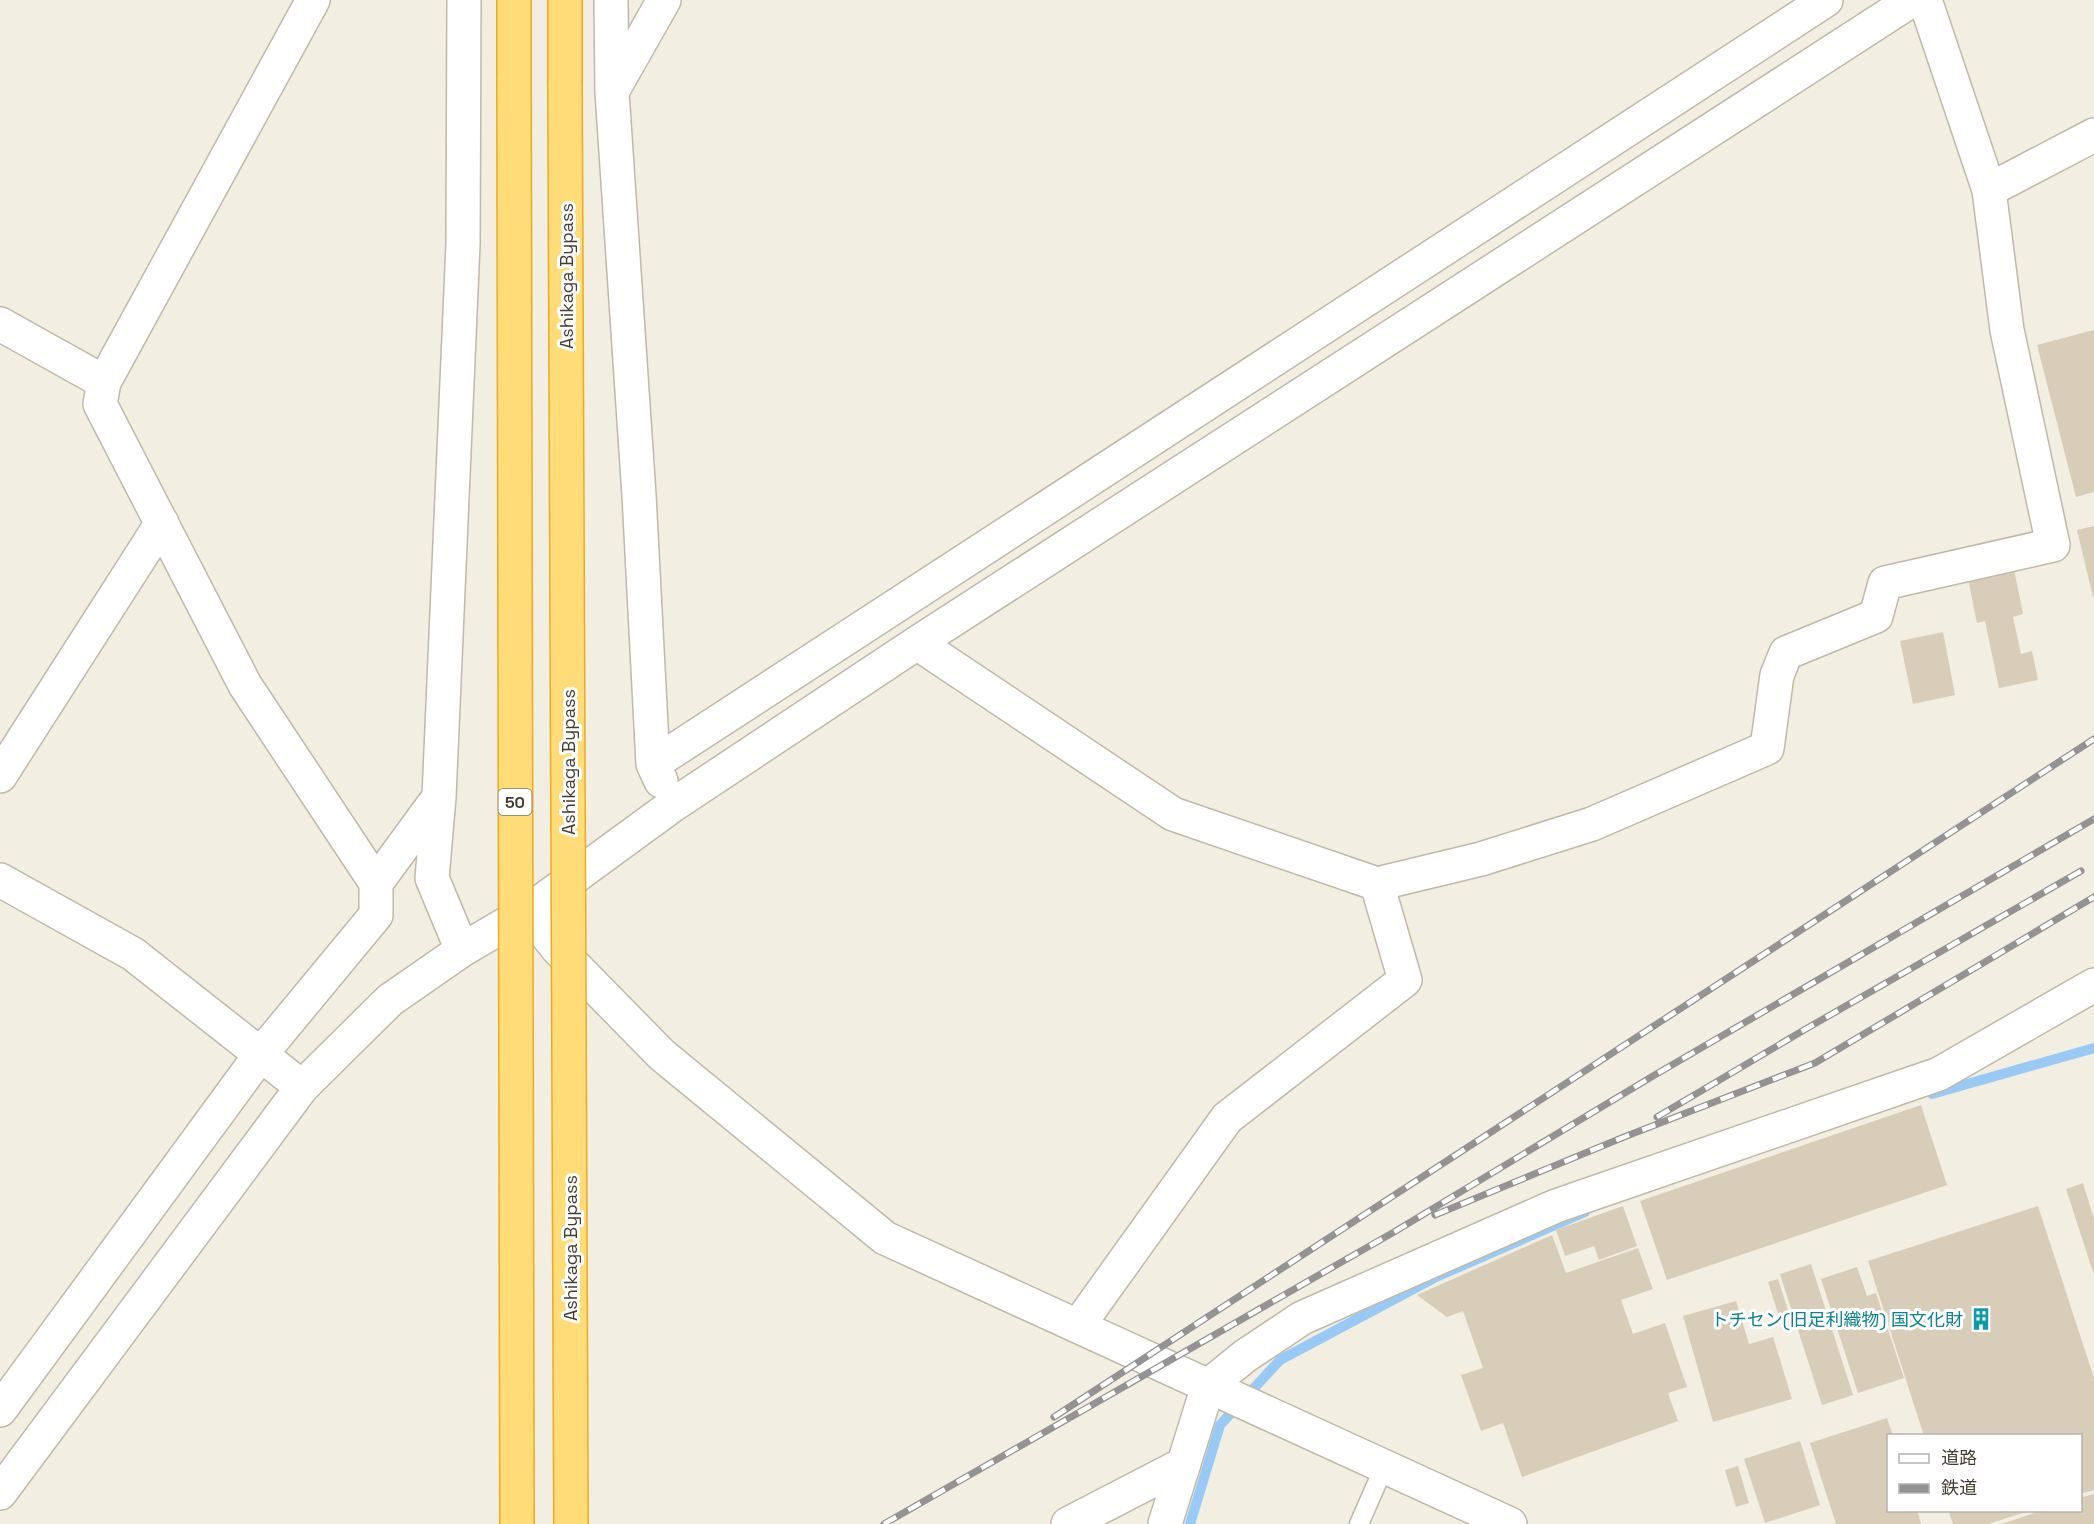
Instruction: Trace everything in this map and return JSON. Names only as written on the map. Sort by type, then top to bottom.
[{"type":"highway","name":"50","points":[[514,0],[517,1524]]},
{"type":"highway","name":"Ashikaga Bypass","points":[[565,0],[571,1524]]},
{"type":"street","points":[[0,1410],[261,1054],[376,915],[376,883],[245,685],[100,404],[104,382],[313,0]]},
{"type":"street","points":[[462,950],[432,878],[439,797],[463,244],[464,0]]},
{"type":"street","points":[[610,0],[612,92],[639,495],[652,764],[674,805]]},
{"type":"street","points":[[612,92],[664,0]]},
{"type":"street","points":[[652,764],[1826,0]]},
{"type":"street","points":[[0,1493],[302,1088],[390,1000],[462,950],[528,911],[674,805],[917,644],[1912,0]]},
{"type":"street","points":[[917,644],[1173,814],[1377,884],[1481,859],[1592,824],[1767,748],[1777,675],[1786,653],[1876,616],[1884,583],[2053,545],[2007,330],[1989,190],[1925,0]]},
{"type":"street","points":[[1989,190],[2094,135]]},
{"type":"street","points":[[0,324],[104,382]]},
{"type":"street","points":[[0,776],[162,523]]},
{"type":"street","points":[[376,883],[439,797]]},
{"type":"street","points":[[0,880],[133,954],[302,1088]]},
{"type":"street","points":[[1078,1326],[1227,1118],[1405,980],[1377,884]]},
{"type":"street","points":[[528,911],[557,948],[662,1055],[885,1238],[1510,1524]]},
{"type":"street","points":[[1165,1524],[1208,1386],[1245,1356],[1302,1318],[1556,1206],[1939,1074],[2094,985]]},
{"type":"street","points":[[1068,1524],[1184,1464]]},
{"type":"lane","points":[[1359,1524],[1384,1467]]},
{"type":"building","points":[[2094,330],[2094,492],[2076,497],[2037,345]]},
{"type":"building","points":[[2094,526],[2094,597],[2093,597],[2077,530]]},
{"type":"building","points":[[2014,569],[2023,614],[2013,617],[2021,654],[2032,651],[2038,680],[1999,688],[1985,621],[1977,623],[1968,579]]},
{"type":"building","points":[[1943,632],[1955,695],[1913,704],[1900,641]]},
{"type":"building","points":[[1921,1105],[1947,1185],[1667,1280],[1640,1201]]},
{"type":"building","points":[[2083,1183],[2094,1219],[2094,1275],[2066,1189]]},
{"type":"building","points":[[1623,1206],[1637,1246],[1599,1260],[1594,1246],[1565,1256],[1556,1230]]},
{"type":"building","name":"トチセン(旧足利織物) 国文化財","points":[[2038,1206],[2094,1378],[2094,1490],[2082,1493],[2082,1434],[1923,1434],[1868,1261]]},
{"type":"building","points":[[1552,1235],[1566,1273],[1638,1248],[1653,1289],[1621,1300],[1633,1334],[1665,1323],[1687,1387],[1668,1393],[1678,1421],[1522,1477],[1503,1423],[1481,1431],[1461,1375],[1483,1368],[1463,1311],[1447,1317],[1417,1295]]},
{"type":"building","points":[[1811,1264],[1853,1395],[1822,1405],[1780,1274]]},
{"type":"building","points":[[1857,1267],[1867,1296],[1876,1293],[1904,1378],[1858,1393],[1821,1279]]},
{"type":"building","points":[[1778,1279],[1793,1326],[1783,1329],[1768,1282]]},
{"type":"building","points":[[1736,1301],[1749,1344],[1773,1337],[1792,1399],[1713,1422],[1683,1316]]},
{"type":"building","points":[[1887,1418],[1892,1434],[1887,1434],[1887,1512],[1918,1512],[1921,1524],[1836,1524],[1810,1443]]},
{"type":"building","points":[[1800,1441],[1820,1505],[1765,1523],[1744,1459]]},
{"type":"building","points":[[1738,1466],[1749,1503],[1736,1507],[1725,1470]]},
{"type":"building","points":[[2094,1494],[2094,1524],[2002,1524],[2037,1512],[2082,1512],[2082,1497]]},
{"type":"building","points":[[1949,1512],[2026,1512],[1988,1524],[1953,1524]]},
{"type":"waterway","points":[[1932,1094],[2094,1048]]},
{"type":"waterway","points":[[1190,1524],[1220,1425],[1280,1360],[1434,1278],[1585,1212]]},
{"type":"railway","points":[[1054,1417],[2094,739]]},
{"type":"railway","points":[[884,1524],[1394,1232],[1653,1076],[2094,819]]},
{"type":"railway","points":[[1657,1117],[2081,871]]},
{"type":"railway","points":[[1435,1215],[1624,1137],[1815,1063],[2094,897]]},
{"type":"place","name":"トチセン(旧足利織物) 国文化財","points":[[1981,1319]]}]
